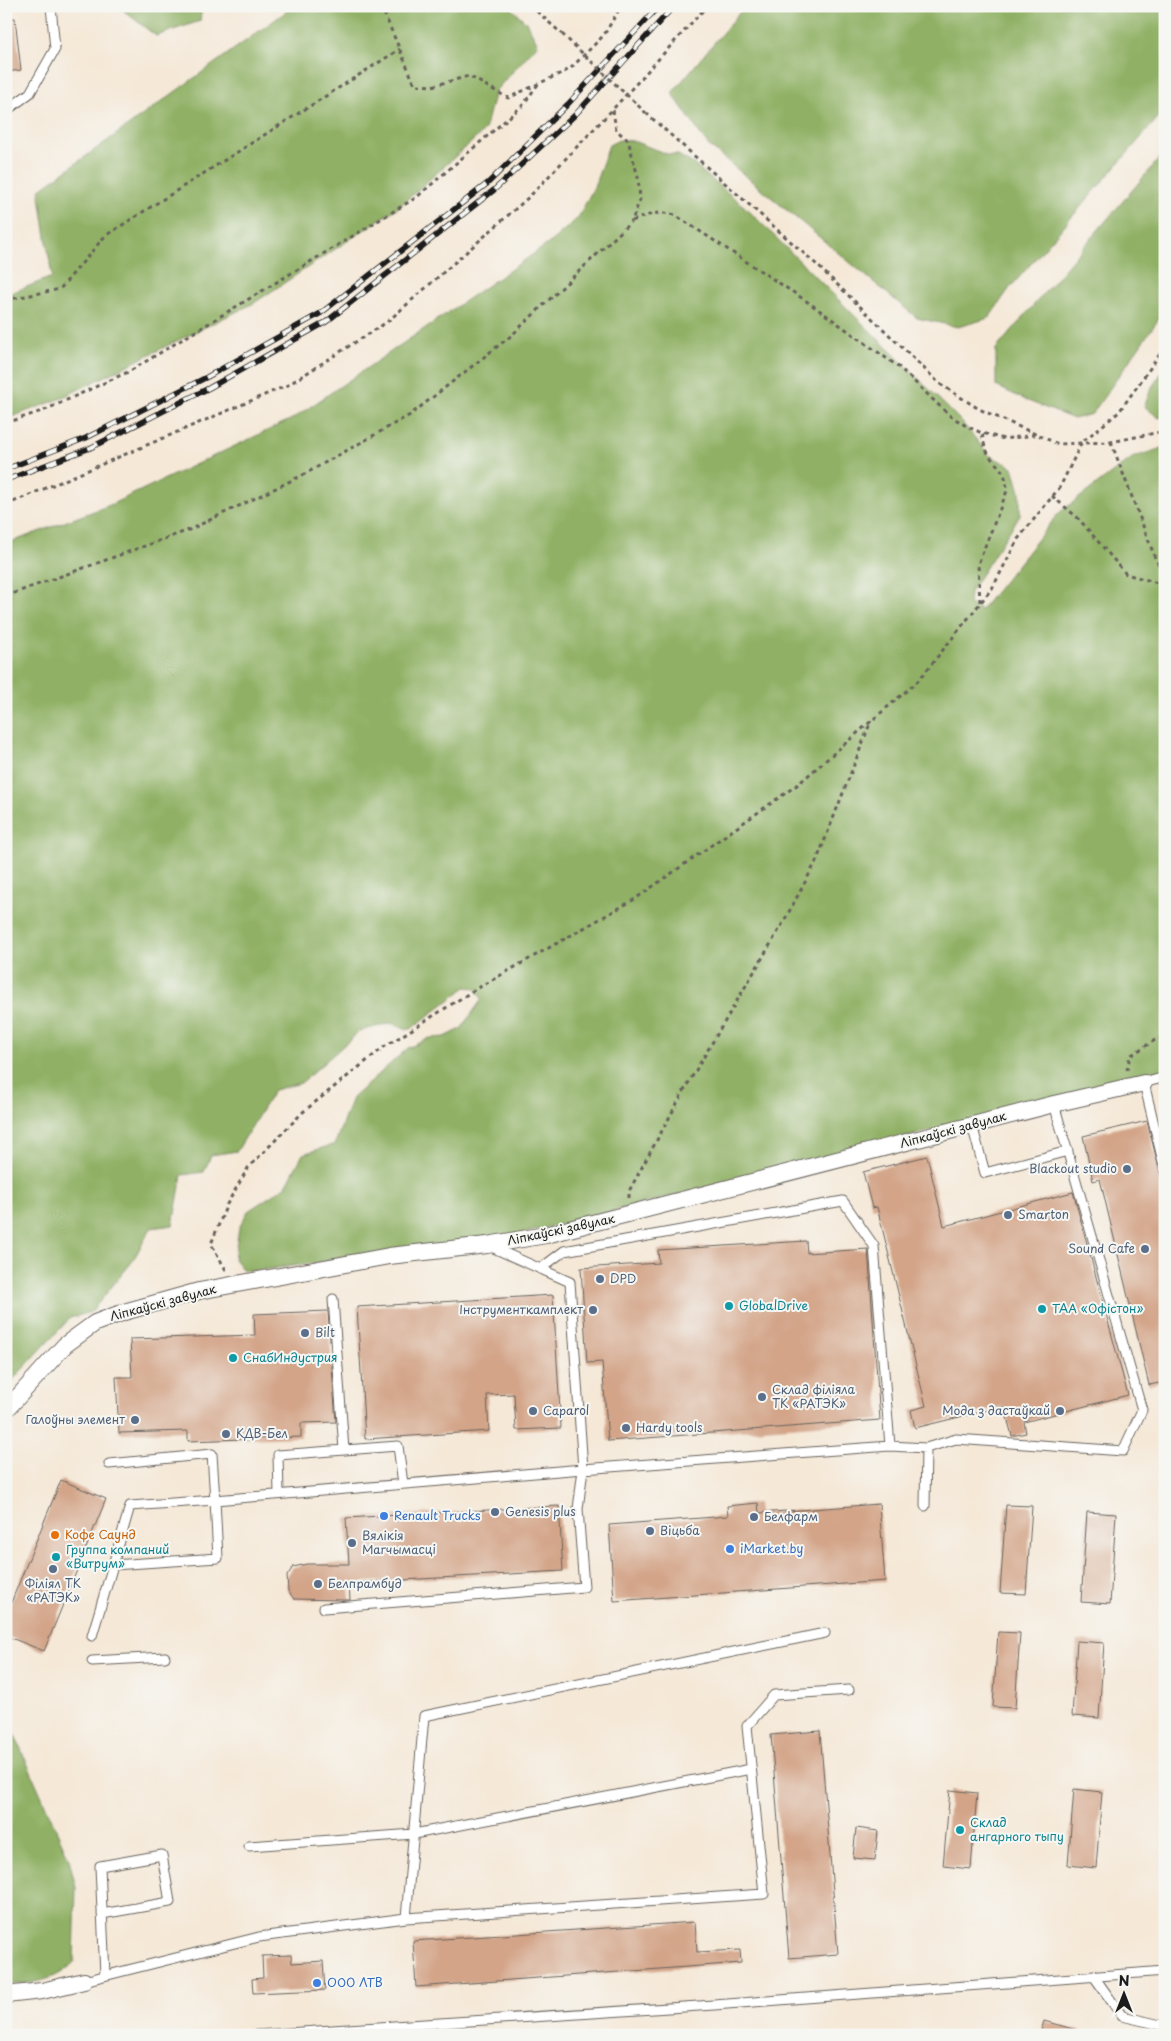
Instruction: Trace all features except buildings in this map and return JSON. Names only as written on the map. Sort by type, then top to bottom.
[{"type":"street","name":"Ліпкаўскі завулак","points":[[6,1410],[65,1345],[95,1323],[124,1312],[199,1291],[390,1256],[487,1245],[546,1235],[1054,1104],[1144,1083]]},
{"type":"street","points":[[6,1995],[42,1991],[84,1981]]},
{"type":"lane","points":[[6,111],[30,93],[55,49],[51,6]]},
{"type":"lane","points":[[1165,1078],[1144,1083],[1162,1147],[1165,1170]]},
{"type":"lane","points":[[92,1636],[130,1506],[890,1446],[926,1448],[956,1439],[1123,1451],[1142,1410],[1054,1104]]},
{"type":"lane","points":[[972,1125],[985,1173],[1068,1151]]},
{"type":"lane","points":[[540,1268],[564,1250],[843,1201],[874,1246],[890,1446]]},
{"type":"lane","points":[[324,1608],[584,1587],[578,1509],[583,1469],[570,1282],[487,1245]]},
{"type":"lane","points":[[333,1299],[344,1450]]},
{"type":"lane","points":[[279,1494],[278,1455],[398,1446],[403,1484]]},
{"type":"lane","points":[[925,1506],[926,1448]]},
{"type":"lane","points":[[109,1464],[212,1454],[218,1558],[113,1565]]},
{"type":"lane","points":[[406,1918],[424,1716],[825,1633]]},
{"type":"lane","points":[[92,1661],[165,1657]]},
{"type":"lane","points":[[84,1981],[259,1937],[406,1918],[764,1894],[747,1726],[774,1694],[850,1690]]},
{"type":"lane","points":[[249,1846],[414,1834],[751,1769]]},
{"type":"lane","points":[[102,1914],[170,1902],[162,1856],[100,1866],[102,1914],[105,1975]]},
{"type":"lane","points":[[256,2035],[714,2005],[1165,1971]]},
{"type":"lane","points":[[1093,1975],[1122,2016],[1165,2026]]},
{"type":"path","points":[[381,6],[415,86],[432,86],[469,76],[508,98],[570,69],[604,35],[621,6]]},
{"type":"path","points":[[531,6],[646,113],[816,264],[940,384],[979,409],[1058,444],[1111,442],[1165,431]]},
{"type":"path","points":[[6,504],[288,385],[387,322],[530,196],[707,6]]},
{"type":"path","points":[[6,300],[60,289],[106,236],[400,49]]},
{"type":"path","points":[[6,423],[44,410],[130,371],[417,197],[522,106],[539,83]]},
{"type":"path","points":[[613,109],[616,130],[628,140],[638,176],[640,199],[632,221]]},
{"type":"path","points":[[6,596],[190,530],[303,475],[410,415],[512,335],[632,221],[655,212],[666,212],[675,215],[805,300],[900,368],[948,414],[982,434],[1004,439],[1037,435]]},
{"type":"path","points":[[234,1285],[211,1244],[227,1204],[248,1168],[303,1112],[384,1047],[471,992],[635,899],[797,785],[919,680],[993,587],[1018,539],[1060,487],[1082,442],[1119,412],[1165,347]]},
{"type":"path","points":[[980,604],[978,564],[1007,492],[1007,481],[1002,470],[986,451],[982,434]]},
{"type":"path","points":[[1111,442],[1156,560],[1165,574]]},
{"type":"path","points":[[1052,496],[1078,518],[1126,574],[1165,586]]},
{"type":"path","points":[[627,1215],[629,1191],[686,1087],[783,923],[817,860],[871,720]]},
{"type":"path","points":[[1122,1073],[1128,1070],[1130,1056],[1155,1040],[1165,1037]]},
{"type":"path","points":[[6,1665],[11,1660]]},
{"type":"green space","points":[[124,6],[202,6],[200,21],[156,36],[124,11]]},
{"type":"green space","points":[[294,6],[509,6],[526,22],[538,44],[495,91],[485,130],[400,206],[254,303],[57,400],[6,419],[6,295],[52,277],[39,190]]},
{"type":"green space","points":[[745,6],[1165,6],[1165,110],[1009,289],[989,318],[958,327],[917,318],[708,145],[672,93]]},
{"type":"green space","points":[[619,140],[633,141],[667,154],[678,155],[692,163],[745,207],[959,419],[990,456],[1013,467],[1020,492],[1020,515],[970,592],[969,604],[981,610],[1059,513],[1132,458],[1165,447],[1165,1072],[510,1237],[254,1271],[243,1270],[234,1259],[239,1228],[248,1211],[286,1186],[303,1154],[335,1144],[352,1098],[408,1048],[430,1038],[445,1037],[461,1029],[482,999],[475,988],[466,987],[411,1029],[405,1029],[391,1023],[360,1031],[301,1083],[274,1090],[237,1151],[211,1155],[204,1172],[182,1175],[173,1225],[151,1228],[132,1262],[91,1312],[70,1318],[6,1387],[6,544],[110,505],[294,418],[548,244],[578,218],[594,187],[609,145]]},
{"type":"green space","points":[[1165,152],[1165,310],[1092,414],[1074,419],[996,386],[996,349]]},
{"type":"green space","points":[[1165,368],[1165,416],[1159,418],[1144,406],[1152,387]]},
{"type":"green space","points":[[6,1715],[69,1859],[76,1887],[74,1962],[67,1969],[51,1978],[6,1985]]},
{"type":"railway","points":[[6,469],[86,438],[207,377],[321,313],[488,183],[568,104],[659,6]]},
{"type":"railway","points":[[6,480],[90,448],[209,388],[326,322],[494,190],[575,115],[674,6]]},
{"type":"place","name":"Blackout studio","points":[[1127,1169]]},
{"type":"place","name":"Smarton","points":[[1008,1215]]},
{"type":"place","name":"Sound Cafe","points":[[1145,1249]]},
{"type":"place","name":"DPD","points":[[600,1279]]},
{"type":"place","name":"GlobalDrive","points":[[729,1306]]},
{"type":"place","name":"ТАА «Офістон»","points":[[1042,1309]]},
{"type":"place","name":"Інструменткамплект","points":[[593,1310]]},
{"type":"place","name":"Bilt","points":[[305,1333]]},
{"type":"place","name":"СнабИндустрия","points":[[233,1358]]},
{"type":"place","name":"Склад філіяла ТК «РАТЭК»","points":[[762,1397]]},
{"type":"place","name":"Caparol","points":[[533,1411]]},
{"type":"place","name":"Мода з дастаўкай","points":[[1060,1411]]},
{"type":"place","name":"Галоўны элемент","points":[[135,1420]]},
{"type":"place","name":"Hardy tools","points":[[626,1428]]},
{"type":"place","name":"КДВ-Бел","points":[[226,1434]]},
{"type":"place","name":"Genesis plus","points":[[495,1512]]},
{"type":"place","name":"Renault Trucks","points":[[384,1516]]},
{"type":"place","name":"Белфарм","points":[[754,1517]]},
{"type":"place","name":"Віцьба","points":[[650,1531]]},
{"type":"place","name":"Кофе Саунд","points":[[55,1535]]},
{"type":"place","name":"Вялікія Магчымасці","points":[[352,1543]]},
{"type":"place","name":"iMarket.by","points":[[730,1549]]},
{"type":"place","name":"Группа компаний «Витрум»","points":[[56,1557]]},
{"type":"place","name":"Філіял ТК «РАТЭК»","points":[[53,1569]]},
{"type":"place","name":"Белпрамбуд","points":[[318,1584]]},
{"type":"place","name":"Склад ангарного тыпу","points":[[960,1830]]},
{"type":"place","name":"ООО ЛТВ","points":[[317,1983]]}]
